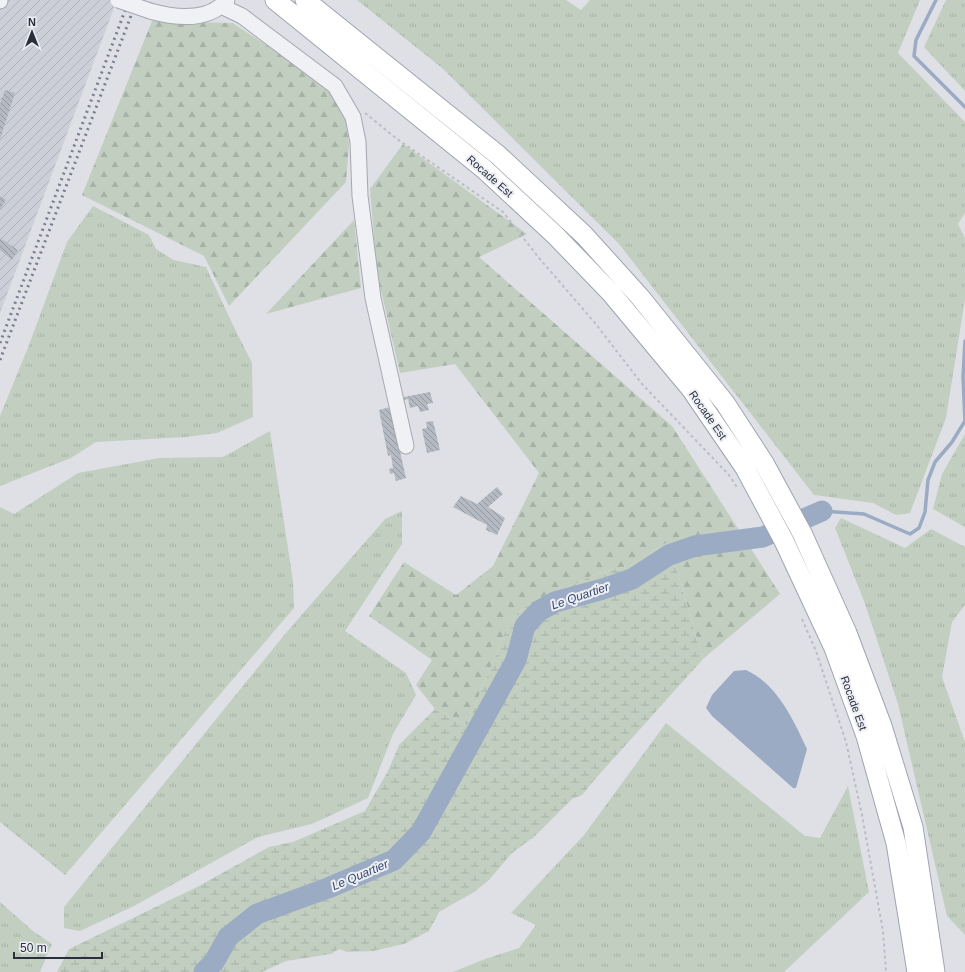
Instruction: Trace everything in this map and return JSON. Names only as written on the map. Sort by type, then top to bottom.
[{"type":"main road","name":"Rocade Est","points":[[275,0],[484,169],[555,234],[596,277],[691,389],[745,468],[774,520],[834,648],[866,736],[896,843],[917,972]]},
{"type":"main road","name":"Rocade Est","points":[[305,0],[498,155],[584,235],[640,297],[725,404],[764,463],[802,533],[847,633],[882,726],[913,826],[935,972]]},
{"type":"street","points":[[118,0],[150,11],[176,17],[207,14],[224,3],[335,86],[353,117],[358,142],[360,196],[373,298],[406,446]]},
{"type":"path","points":[[360,109],[397,139],[503,212],[539,258],[595,323],[642,384],[729,475],[741,494]]},
{"type":"path","points":[[801,616],[816,651],[846,742],[862,815],[882,923],[886,972]]},
{"type":"shaded area","points":[[0,0],[117,0],[0,313]]},
{"type":"green space","points":[[357,0],[566,0],[581,10],[590,0],[920,0],[898,53],[965,122],[965,213],[958,224],[965,238],[965,299],[946,418],[910,513],[896,515],[873,503],[814,495],[619,244],[442,68]]},
{"type":"green space","points":[[946,0],[965,0],[965,91],[924,47]]},
{"type":"green space","points":[[152,21],[233,23],[333,90],[345,116],[349,144],[346,182],[229,306],[204,256],[82,195]]},
{"type":"green space","points":[[403,144],[527,234],[479,257],[672,426],[780,594],[703,659],[677,570],[666,543],[631,565],[596,574],[521,609],[508,625],[467,725],[435,709],[416,685],[432,660],[369,616],[404,562],[456,595],[493,566],[539,473],[455,364],[400,373],[377,273],[370,189]]},
{"type":"green space","points":[[93,206],[149,235],[156,249],[174,260],[206,267],[252,363],[253,417],[217,433],[186,437],[96,442],[71,458],[0,486],[0,416],[29,345],[67,242]]},
{"type":"green space","points":[[354,220],[361,288],[266,314]]},
{"type":"green space","points":[[270,431],[293,581],[294,608],[65,875],[0,822],[0,507],[14,514],[78,473],[159,458],[223,457]]},
{"type":"green space","points":[[965,434],[965,527],[933,509],[942,474]]},
{"type":"green space","points":[[402,511],[402,544],[345,631],[406,673],[416,695],[393,734],[368,798],[312,824],[258,837],[134,906],[80,931],[64,928],[64,907],[285,634],[385,519]]},
{"type":"green space","points":[[841,518],[905,548],[931,529],[965,547],[965,605],[952,622],[942,677],[965,742],[965,935],[947,916],[898,704],[864,601],[835,528]]},
{"type":"green space","points":[[666,543],[677,570],[703,659],[582,795],[572,799],[535,836],[512,853],[489,880],[474,892],[439,912],[429,931],[404,944],[373,951],[347,952],[339,949],[331,954],[286,961],[262,972],[57,972],[69,949],[199,886],[269,847],[293,842],[365,811],[388,771],[399,745],[435,709],[467,725],[508,625],[521,609],[596,574],[631,565]]},
{"type":"green space","points":[[666,723],[805,836],[820,838],[848,786],[869,892],[784,972],[453,972],[485,959],[519,948],[536,925],[511,913],[584,835]]},
{"type":"green space","points":[[0,902],[33,931],[52,944],[40,972],[0,972]]},
{"type":"water","points":[[746,670],[757,676],[775,693],[790,715],[807,749],[796,788],[793,788],[712,716],[706,708],[712,695],[734,671]]},
{"type":"building","points":[[5,90],[15,93],[0,139],[0,104]]},
{"type":"building","points":[[0,196],[6,200],[0,210]]},
{"type":"building","points":[[0,238],[18,250],[12,260],[0,250]]},
{"type":"building","points":[[430,392],[433,403],[427,404],[429,410],[420,412],[418,406],[410,408],[408,399],[404,400],[404,397]]},
{"type":"building","points":[[390,407],[406,478],[396,481],[394,473],[390,474],[389,469],[393,468],[391,455],[388,456],[379,410]]},
{"type":"building","points":[[433,421],[440,450],[427,453],[422,429],[427,428],[426,422]]},
{"type":"building","points":[[497,487],[503,494],[488,507],[505,518],[497,535],[486,530],[487,525],[453,507],[461,496],[477,504]]},
{"type":"waterway","name":"Le Quartier","points":[[936,0],[916,40],[914,56],[965,107]]},
{"type":"waterway","name":"Le Quartier","points":[[822,511],[864,514],[910,534],[919,528],[925,512],[928,480],[935,462],[952,442],[965,421],[963,377],[965,341]]},
{"type":"waterway","name":"Le Quartier","points":[[204,972],[214,962],[228,937],[257,914],[328,888],[394,860],[421,832],[516,660],[525,626],[539,611],[555,602],[603,589],[632,579],[669,555],[695,546],[763,537],[822,511]]},
{"type":"railway","points":[[0,343],[129,0]]},
{"type":"railway","points":[[0,360],[137,0]]}]
